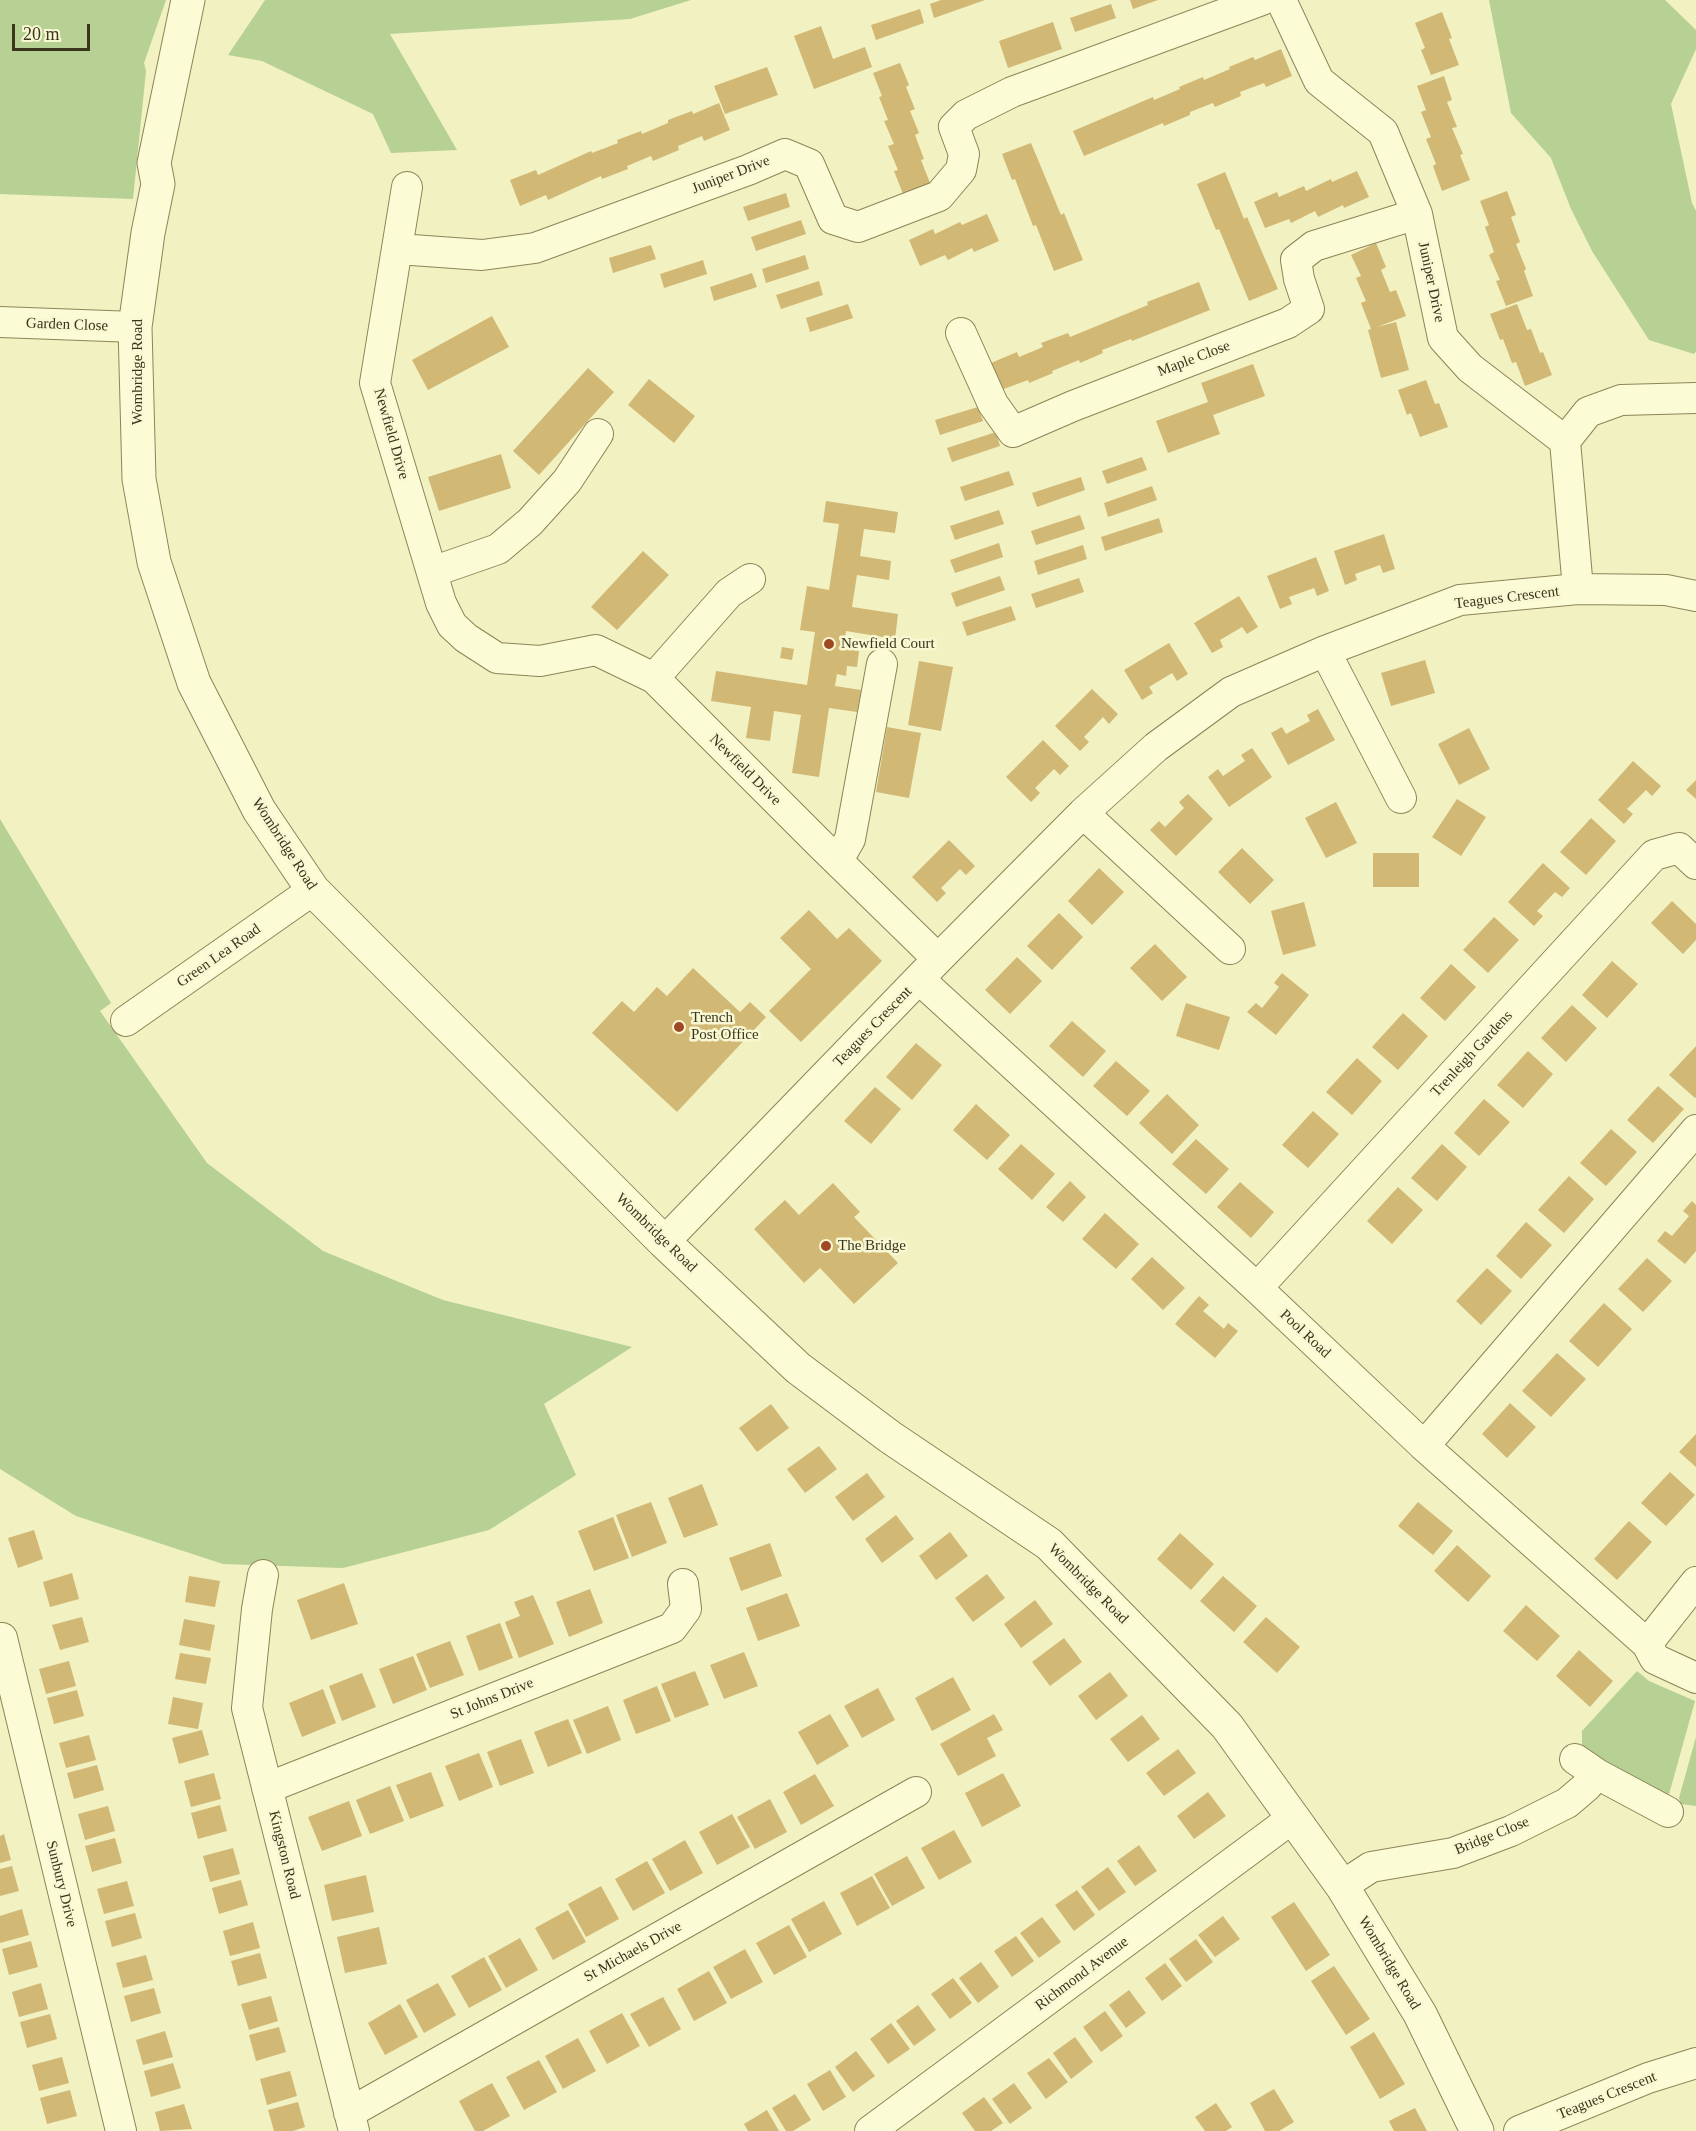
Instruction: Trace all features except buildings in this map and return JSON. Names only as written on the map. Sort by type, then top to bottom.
[{"type":"street","name":"Wombridge Road","points":[[188,0],[154,163],[158,184],[148,233],[135,327],[139,479],[154,562],[194,683],[259,810],[313,890],[664,1242],[798,1368],[890,1437],[1049,1544],[1227,1726],[1342,1886],[1419,2014],[1477,2131]]},
{"type":"street","name":"Wombridge Road","points":[[158,184],[170,167],[208,0]]},
{"type":"street","name":"Juniper Drive","points":[[398,249],[482,255],[535,248],[748,170],[785,154],[809,164],[833,219],[858,227],[939,196],[962,170],[964,154],[954,127],[966,115],[1012,92],[1262,0]]},
{"type":"street","name":"Juniper Drive","points":[[1281,0],[1319,81],[1383,132],[1417,214],[1443,338],[1470,368],[1565,441]]},
{"type":"street","name":"Newfield Drive","points":[[407,187],[375,383],[441,603],[452,625],[466,638],[497,658],[540,661],[596,650],[654,678],[838,860],[929,969]]},
{"type":"street","name":"Maple Close","points":[[960,333],[993,404],[1013,432],[1073,406],[1288,323],[1309,309],[1299,279],[1296,260],[1314,246],[1417,214]]},
{"type":"street","name":"Garden Close","points":[[0,322],[135,327]]},
{"type":"street","points":[[1578,589],[1565,441],[1588,412],[1621,400],[1696,398]]},
{"type":"street","points":[[432,572],[498,549],[530,522],[567,481],[598,434]]},
{"type":"street","points":[[654,678],[729,593],[750,579]]},
{"type":"street","name":"Teagues Crescent","points":[[664,1242],[1083,813],[1156,747],[1231,692],[1325,651],[1460,600],[1578,589],[1666,590],[1696,596]]},
{"type":"street","points":[[1325,651],[1401,798]]},
{"type":"street","points":[[838,860],[850,839],[882,664]]},
{"type":"street","points":[[1083,813],[1230,949]]},
{"type":"street","name":"Trenleigh Gardens","points":[[1257,1288],[1654,855],[1679,848],[1696,864]]},
{"type":"street","name":"Green Lea Road","points":[[126,1021],[313,890]]},
{"type":"street","name":"Pool Road","points":[[929,969],[1257,1288],[1424,1446],[1647,1644],[1655,1659],[1696,1678]]},
{"type":"street","points":[[1424,1446],[1696,1130]]},
{"type":"street","name":"Kingston Road","points":[[263,1575],[257,1609],[247,1708],[352,2122]]},
{"type":"street","points":[[1647,1644],[1696,1582]]},
{"type":"street","name":"St Johns Drive","points":[[267,1788],[672,1628],[686,1609],[683,1584]]},
{"type":"street","name":"Sunbury Drive","points":[[2,1638],[121,2131]]},
{"type":"street","name":"Bridge Close","points":[[1342,1886],[1371,1867],[1453,1853],[1511,1832],[1567,1803],[1587,1786],[1586,1767],[1668,1812]]},
{"type":"street","name":"St Michaels Drive","points":[[352,2122],[916,1792]]},
{"type":"street","name":"Richmond Avenue","points":[[870,2131],[1294,1817]]},
{"type":"street","name":"Teagues Crescent","points":[[1519,2131],[1648,2078],[1696,2063]]},
{"type":"green space","points":[[0,0],[166,0],[144,63],[146,71],[133,199],[0,194]]},
{"type":"green space","points":[[265,0],[691,0],[630,19],[390,34],[457,150],[391,153],[373,114],[262,61],[228,55]]},
{"type":"green space","points":[[1489,0],[1665,0],[1696,30],[1696,49],[1671,104],[1692,203],[1696,211],[1696,351],[1694,354],[1649,340],[1592,251],[1571,209],[1551,158],[1511,113]]},
{"type":"green space","points":[[0,819],[111,1003],[100,1011],[207,1163],[323,1251],[443,1300],[632,1347],[544,1404],[576,1475],[489,1530],[343,1568],[223,1564],[76,1516],[0,1469]]},
{"type":"green space","points":[[1637,1671],[1649,1681],[1695,1701],[1668,1798],[1582,1748],[1582,1731]]},
{"type":"green space","points":[[1696,1737],[1696,1806],[1681,1804],[1679,1798]]},
{"type":"place","name":"Newfield Court","points":[[829,644]]},
{"type":"place","name":"Trench Post Office","points":[[679,1027]]},
{"type":"place","name":"The Bridge","points":[[826,1246]]}]
